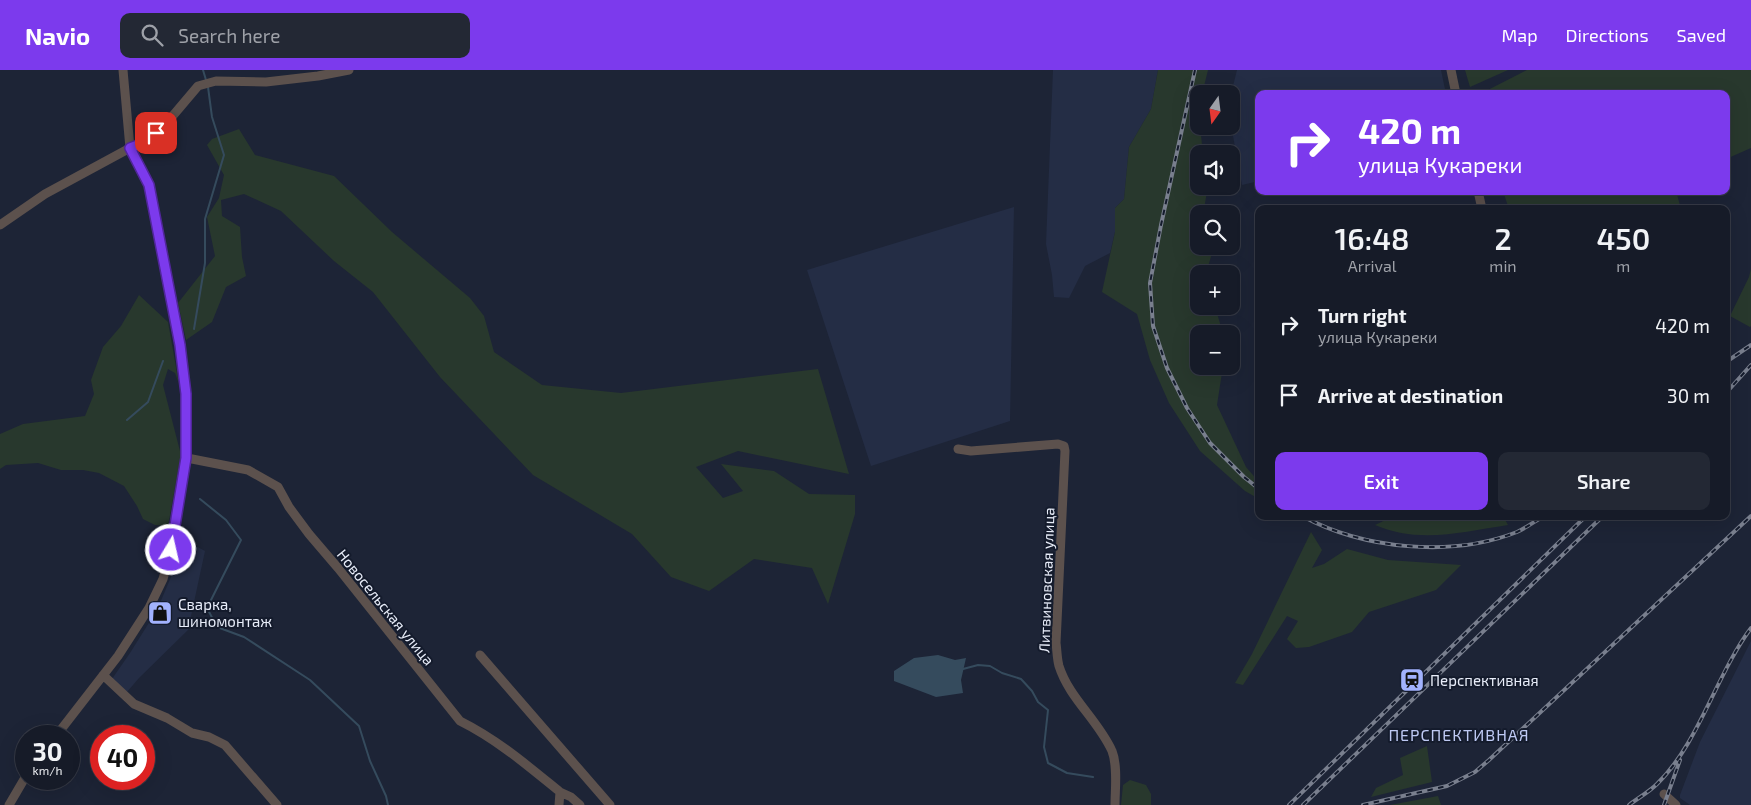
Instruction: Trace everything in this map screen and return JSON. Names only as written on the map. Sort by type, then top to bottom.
[{"type":"street","points":[[64,725],[118,656],[149,608],[163,579],[171,550],[186,458],[186,394],[179,336],[149,185],[130,148],[123,70]]},
{"type":"street","points":[[0,225],[45,194],[130,148],[148,141],[198,86],[216,81],[266,82],[318,76],[349,70]]},
{"type":"street","points":[[1451,70],[1455,90]]},
{"type":"street","name":"Литвиновская улица","points":[[958,450],[971,451],[1058,444],[1064,446],[1056,643],[1058,665],[1069,688],[1100,731],[1112,753],[1116,780],[1115,805]]},
{"type":"street","name":"Новосельская улица","points":[[186,458],[248,470],[278,487],[289,507],[309,534],[460,721],[484,733],[529,765],[560,792],[571,797],[580,805]]},
{"type":"street","points":[[480,655],[610,805]]},
{"type":"street","points":[[102,675],[134,704],[166,718],[192,733],[209,737],[225,744],[277,805]]},
{"type":"street","points":[[9,805],[18,790]]},
{"type":"street","points":[[559,805],[560,792]]},
{"type":"street","points":[[1664,794],[1676,805]]},
{"type":"shaded area","points":[[1053,70],[1158,70],[1151,109],[1129,147],[1124,199],[1115,208],[1115,232],[1110,253],[1085,266],[1069,298],[1054,297],[1046,244]]},
{"type":"shaded area","points":[[1237,70],[1441,70],[1445,90],[1255,90],[1255,182],[1242,185],[1240,145],[1235,145],[1233,135],[1240,135],[1240,85],[1233,85]]},
{"type":"shaded area","points":[[1014,207],[1010,421],[871,466],[807,270]]},
{"type":"shaded area","points":[[181,538],[205,551],[188,630],[127,692],[112,679],[157,610],[174,570]]},
{"type":"shaded area","points":[[1751,641],[1751,805],[1690,805],[1680,798],[1680,795],[1700,742]]},
{"type":"shaded area","points":[[938,655],[955,660],[966,658],[961,680],[963,693],[936,697],[894,681],[894,671],[914,658]]},
{"type":"green space","points":[[1158,70],[1208,70],[1204,85],[1190,85],[1190,135],[1201,135],[1202,145],[1190,145],[1190,195],[1206,195],[1205,205],[1190,205],[1190,255],[1211,255],[1209,265],[1190,265],[1190,315],[1218,315],[1220,325],[1190,325],[1190,375],[1222,375],[1217,405],[1246,467],[1255,477],[1255,497],[1245,491],[1200,451],[1169,403],[1150,360],[1137,314],[1102,292],[1115,232],[1115,208],[1124,199],[1129,147],[1151,109]]},
{"type":"green space","points":[[1465,70],[1508,70],[1470,87]]},
{"type":"green space","points":[[1527,70],[1751,70],[1751,148],[1730,157],[1730,90],[1488,90]]},
{"type":"green space","points":[[239,129],[255,155],[334,176],[392,232],[470,298],[484,316],[494,352],[542,385],[621,393],[818,369],[849,474],[738,451],[696,467],[723,498],[743,491],[721,464],[774,471],[809,494],[855,495],[855,514],[828,604],[812,568],[754,559],[709,591],[671,577],[632,534],[533,475],[440,377],[373,292],[334,261],[281,211],[244,194],[221,200],[222,216],[240,227],[242,257],[246,276],[226,287],[212,322],[186,340],[178,303],[215,256],[207,217],[219,198],[224,175],[207,145],[212,139]]},
{"type":"green space","points":[[1504,195],[1677,195],[1680,205],[1508,205]]},
{"type":"green space","points":[[1751,269],[1751,326],[1750,327],[1730,316]]},
{"type":"green space","points":[[139,295],[168,322],[179,384],[175,373],[168,369],[163,385],[181,455],[168,526],[155,525],[143,519],[124,486],[99,473],[83,470],[61,470],[38,463],[6,465],[0,469],[0,434],[23,424],[85,416],[94,394],[91,380],[103,347],[121,326]]},
{"type":"green space","points":[[1386,520],[1505,520],[1508,525],[1441,535],[1424,535],[1391,531],[1375,525]]},
{"type":"green space","points":[[1311,532],[1322,550],[1312,568],[1324,564],[1347,549],[1388,560],[1461,565],[1436,590],[1369,612],[1352,632],[1309,647],[1296,648],[1287,639],[1298,621],[1287,616],[1243,685],[1235,683],[1252,654]]},
{"type":"green space","points":[[1427,746],[1432,782],[1371,797],[1376,788],[1403,775],[1400,758]]},
{"type":"green space","points":[[1130,780],[1146,785],[1151,794],[1151,805],[1121,805],[1123,785]]},
{"type":"green space","points":[[1438,796],[1441,805],[1390,805]]},
{"type":"waterway","points":[[203,70],[206,80]]},
{"type":"waterway","points":[[194,329],[205,263],[205,219],[224,155],[212,117],[208,87]]},
{"type":"waterway","points":[[127,420],[148,402],[163,361]]},
{"type":"waterway","points":[[200,499],[226,520],[241,540],[207,608],[217,627],[244,637],[310,680],[359,726],[370,761],[386,796],[388,805]]},
{"type":"waterway","points":[[963,669],[978,665],[990,666],[1002,673],[1021,679],[1032,691],[1038,702],[1048,710],[1044,747],[1048,763],[1067,773],[1093,777]]},
{"type":"railway","points":[[1195,70],[1150,283],[1153,326],[1167,368],[1187,408],[1210,443],[1255,486]]},
{"type":"railway","points":[[1730,359],[1751,345]]},
{"type":"railway","points":[[1730,389],[1751,365]]},
{"type":"railway","points":[[1363,805],[1447,786],[1475,772],[1751,516]]},
{"type":"railway","points":[[1311,520],[1352,536],[1379,542],[1436,547],[1464,545],[1491,540],[1517,532],[1538,520]]},
{"type":"railway","points":[[1289,805],[1582,520]]},
{"type":"railway","points":[[1303,805],[1599,520]]},
{"type":"railway","points":[[1629,805],[1657,784],[1672,767],[1696,729],[1727,666],[1751,628]]},
{"type":"railway","points":[[1664,805],[1680,760]]},
{"type":"place","name":"Сварка, шиномонтаж","points":[[160,613]]},
{"type":"place","name":"Перспективная","points":[[1412,680]]},
{"type":"district","name":"ПЕРСПЕКТИВНАЯ","points":[[1459,734]]},
{"type":"route","points":[[156,133],[148,141],[130,148],[149,185],[180,345],[186,394],[186,458],[171,550]]}]
